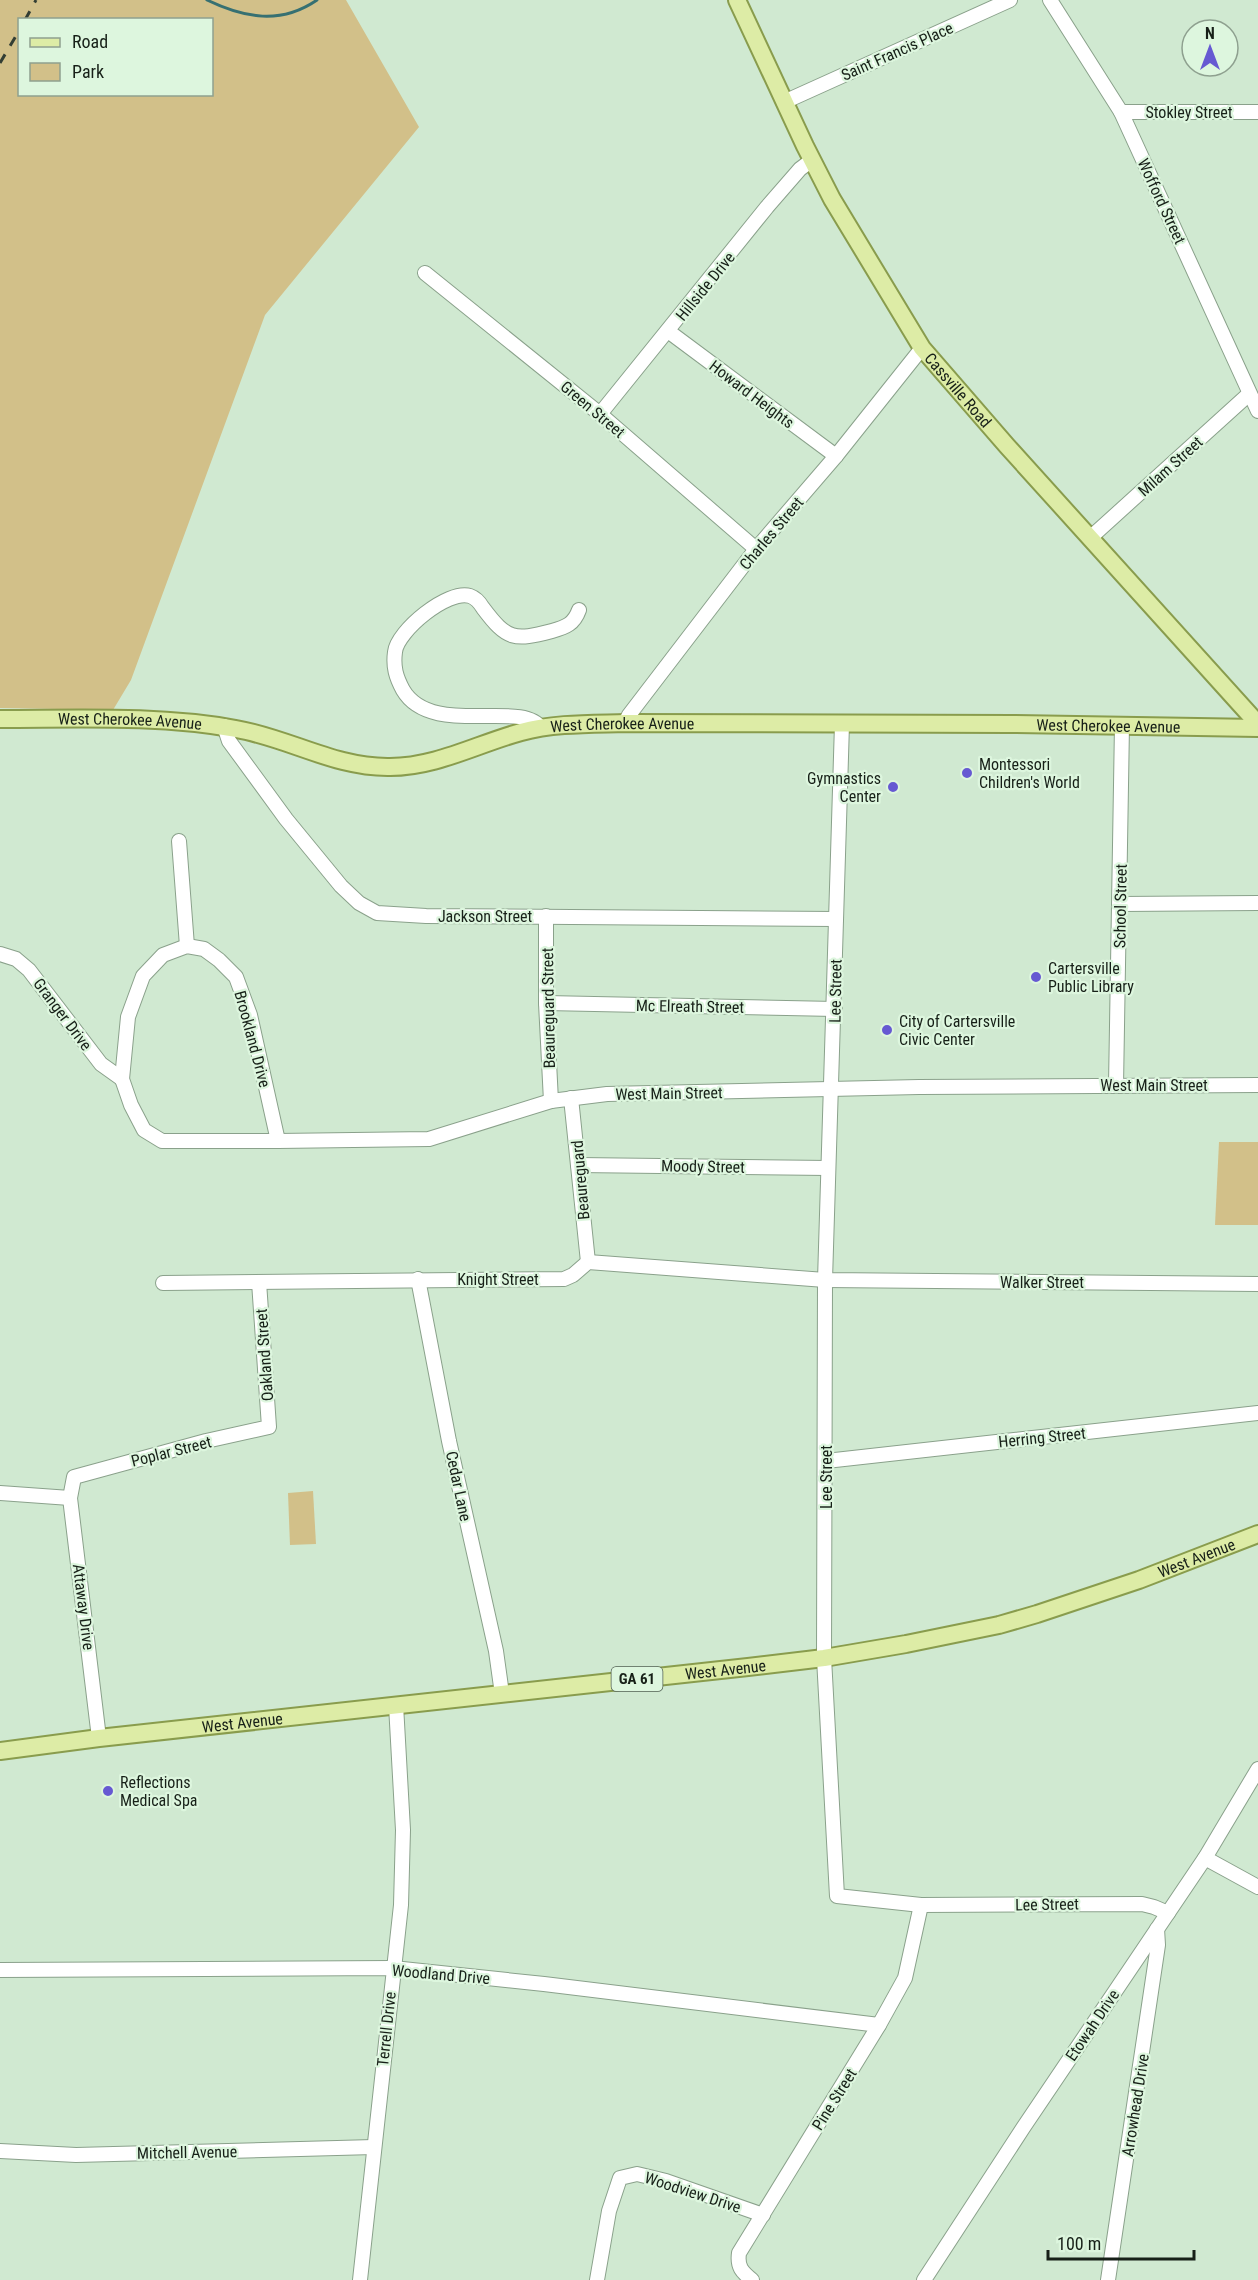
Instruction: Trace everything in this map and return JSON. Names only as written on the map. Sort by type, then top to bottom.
[{"type":"main road","name":"Cassville Road","points":[[737,0],[812,160],[839,211],[922,348],[1232,694],[1258,726]]},
{"type":"main road","points":[[1224,727],[1232,714],[1232,694]]},
{"type":"main road","name":"West Cherokee Avenue","points":[[0,719],[141,720],[224,726],[253,732],[344,762],[392,768],[436,761],[541,728],[625,723],[1258,726]]},
{"type":"main road","name":"West Avenue","points":[[0,1751],[99,1738],[824,1658],[999,1625],[1129,1584],[1258,1534]]},
{"type":"street","name":"Saint Francis Place","points":[[784,102],[1010,0]]},
{"type":"street","name":"Wofford Street","points":[[1050,0],[1121,112],[1258,411]]},
{"type":"street","name":"Stokley Street","points":[[1121,112],[1258,112]]},
{"type":"street","name":"Hillside Drive","points":[[600,414],[767,207],[800,169],[812,160]]},
{"type":"street","name":"Green Street","points":[[426,273],[600,414],[756,549]]},
{"type":"street","name":"Howard Heights","points":[[668,332],[836,456]]},
{"type":"street","name":"Charles Street","points":[[625,723],[642,697],[756,549],[836,456],[922,348]]},
{"type":"street","name":"Milam Street","points":[[1090,538],[1249,394]]},
{"type":"street","points":[[541,728],[531,720],[518,717],[441,714],[420,708],[407,698],[396,679],[393,663],[396,644],[409,627],[440,604],[457,596],[467,595],[474,598],[508,635],[521,637],[566,627],[576,619],[579,610]]},
{"type":"street","name":"Lee Street","points":[[842,724],[825,1280],[824,1658],[837,1896],[921,1905],[1142,1904],[1168,1913]]},
{"type":"street","name":"Jackson Street","points":[[224,726],[229,741],[286,819],[341,886],[359,903],[377,913],[426,916],[836,919]]},
{"type":"street","name":"School Street","points":[[1116,1086],[1122,726]]},
{"type":"street","points":[[122,1079],[128,1017],[143,976],[163,956],[187,946],[179,841]]},
{"type":"street","points":[[1120,904],[1258,903]]},
{"type":"street","name":"Beaureguard Street","points":[[546,916],[546,1002],[551,1101]]},
{"type":"street","name":"Brookland Drive","points":[[187,946],[204,949],[236,977],[250,1015],[278,1141]]},
{"type":"street","name":"Granger Drive","points":[[0,954],[16,959],[30,970],[100,1064],[122,1079]]},
{"type":"street","name":"Mc Elreath Street","points":[[546,1002],[835,1009]]},
{"type":"street","name":"West Main Street","points":[[122,1079],[131,1105],[144,1130],[162,1141],[429,1139],[551,1101],[607,1094],[830,1089],[1258,1085]]},
{"type":"street","name":"Beaureguard","points":[[571,1098],[588,1262]]},
{"type":"street","name":"Moody Street","points":[[578,1165],[828,1168]]},
{"type":"street","points":[[588,1262],[825,1280]]},
{"type":"street","name":"Knight Street","points":[[163,1283],[564,1279],[573,1275],[588,1262]]},
{"type":"street","name":"Cedar Lane","points":[[418,1279],[449,1442],[496,1651],[502,1694]]},
{"type":"street","name":"Walker Street","points":[[825,1280],[1258,1284]]},
{"type":"street","name":"Oakland Street","points":[[259,1282],[269,1427]]},
{"type":"street","name":"Herring Street","points":[[826,1461],[1258,1413]]},
{"type":"street","name":"Poplar Street","points":[[74,1477],[269,1427]]},
{"type":"street","name":"Attaway Drive","points":[[74,1477],[70,1498],[99,1738]]},
{"type":"street","points":[[0,1493],[70,1498]]},
{"type":"street","name":"Terrell Drive","points":[[360,2280],[403,1877],[403,1830],[396,1706]]},
{"type":"street","name":"Etowah Drive","points":[[924,2280],[1023,2128],[1205,1858],[1258,1769]]},
{"type":"street","points":[[1205,1858],[1258,1887]]},
{"type":"street","name":"Pine Street","points":[[752,2280],[742,2272],[737,2264],[739,2253],[879,2025],[905,1978],[921,1905]]},
{"type":"street","name":"Arrowhead Drive","points":[[1108,2280],[1158,1945],[1157,1929]]},
{"type":"street","name":"Woodland Drive","points":[[0,1970],[393,1968],[879,2025]]},
{"type":"street","name":"Mitchell Avenue","points":[[0,2151],[76,2155],[374,2147]]},
{"type":"street","name":"Woodview Drive","points":[[597,2280],[609,2211],[620,2178],[637,2174],[666,2181],[763,2216]]},
{"type":"green space","points":[[0,0],[346,0],[419,127],[265,315],[131,680],[113,710],[0,708]]},
{"type":"green space","points":[[1219,1142],[1258,1142],[1258,1225],[1215,1225]]},
{"type":"green space","points":[[313,1491],[316,1544],[290,1545],[288,1493]]},
{"type":"waterway","points":[[207,0],[235,11],[262,16],[290,13],[317,0]]},
{"type":"railway","points":[[26,18],[36,0]]},
{"type":"railway","points":[[0,63],[18,32]]},
{"type":"place","name":"Montessori Children's World","points":[[967,773]]},
{"type":"place","name":"Gymnastics Center","points":[[893,787]]},
{"type":"place","name":"Cartersville Public Library","points":[[1036,977]]},
{"type":"place","name":"City of Cartersville Civic Center","points":[[887,1030]]},
{"type":"place","name":"Reflections Medical Spa","points":[[108,1791]]}]
